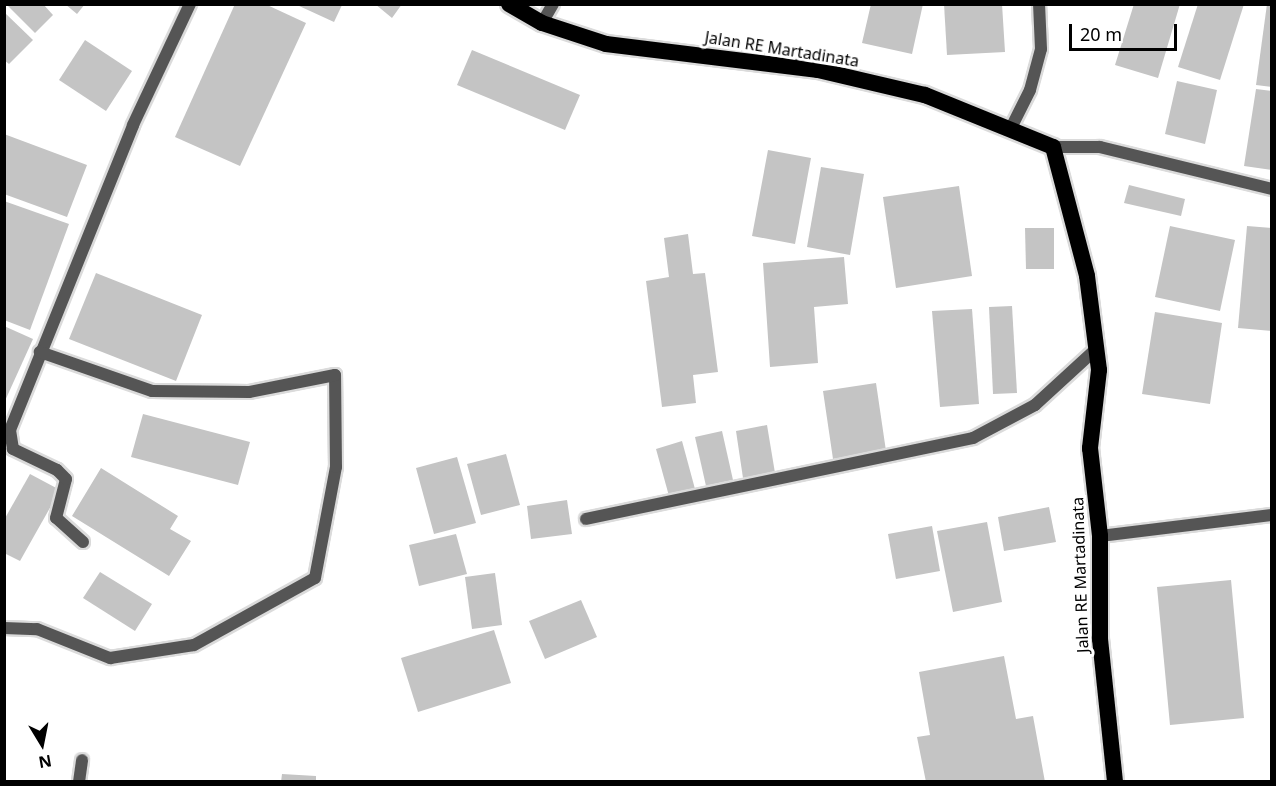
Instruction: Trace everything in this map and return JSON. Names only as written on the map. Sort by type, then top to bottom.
[{"type":"highway","name":"Jalan RE Martadinata","points":[[509,4],[542,23],[606,44],[829,72],[925,95],[1053,147],[1087,276],[1099,370],[1090,448],[1100,536],[1097,607],[1115,782]]},
{"type":"street","points":[[83,542],[56,518],[66,479],[57,470],[7,447],[13,420],[133,125],[190,4]]},
{"type":"street","points":[[542,23],[553,4]]},
{"type":"street","points":[[1011,129],[1030,90],[1041,49],[1039,4]]},
{"type":"street","points":[[1053,147],[1100,147],[1272,189]]},
{"type":"street","points":[[586,519],[973,438],[1035,405],[1095,350]]},
{"type":"street","points":[[4,628],[37,629],[110,658],[194,645],[315,578],[336,467],[334,375],[249,392],[152,391],[40,352]]},
{"type":"street","points":[[1100,536],[1272,515]]},
{"type":"street","points":[[79,782],[82,760]]},
{"type":"building","points":[[6,4],[43,4],[53,15],[35,33]]},
{"type":"building","points":[[65,4],[85,4],[77,14]]},
{"type":"building","points":[[235,4],[265,4],[306,23],[240,166],[175,137]]},
{"type":"building","points":[[375,4],[402,4],[392,18]]},
{"type":"building","points":[[871,4],[923,4],[912,54],[862,43]]},
{"type":"building","points":[[944,4],[1002,4],[1005,52],[947,55]]},
{"type":"building","points":[[1134,4],[1180,4],[1158,78],[1115,65]]},
{"type":"building","points":[[1198,4],[1244,4],[1220,80],[1178,67]]},
{"type":"building","points":[[1267,4],[1272,4],[1272,87],[1256,85]]},
{"type":"building","points":[[297,5],[342,5],[334,22]]},
{"type":"building","points":[[4,12],[33,40],[9,64],[4,60]]},
{"type":"building","points":[[85,40],[132,71],[106,111],[59,80]]},
{"type":"building","points":[[472,50],[580,95],[565,130],[457,85]]},
{"type":"building","points":[[1177,81],[1217,90],[1205,144],[1165,134]]},
{"type":"building","points":[[1256,89],[1272,91],[1272,170],[1244,166]]},
{"type":"building","points":[[4,134],[87,165],[67,217],[4,194]]},
{"type":"building","points":[[768,150],[811,158],[795,244],[752,236]]},
{"type":"building","points":[[821,167],[864,174],[850,255],[807,247]]},
{"type":"building","points":[[1129,185],[1185,199],[1181,216],[1124,203]]},
{"type":"building","points":[[959,186],[972,276],[896,288],[883,197]]},
{"type":"building","points":[[4,201],[69,224],[30,330],[4,320]]},
{"type":"building","points":[[1170,226],[1235,240],[1220,311],[1155,297]]},
{"type":"building","points":[[1247,226],[1272,228],[1272,331],[1238,328]]},
{"type":"building","points":[[1025,228],[1054,228],[1054,269],[1026,269]]},
{"type":"building","points":[[688,234],[693,274],[705,273],[718,372],[693,375],[696,403],[662,407],[646,281],[669,277],[664,238]]},
{"type":"building","points":[[844,257],[848,304],[814,307],[818,363],[770,367],[763,263]]},
{"type":"building","points":[[96,273],[202,315],[176,381],[69,339]]},
{"type":"building","points":[[1012,306],[1017,393],[993,394],[989,307]]},
{"type":"building","points":[[972,309],[979,404],[940,407],[932,311]]},
{"type":"building","points":[[1155,312],[1222,323],[1210,404],[1142,394]]},
{"type":"building","points":[[4,326],[33,339],[4,403]]},
{"type":"building","points":[[876,383],[886,451],[833,459],[823,391]]},
{"type":"building","points":[[143,414],[250,442],[238,485],[131,457]]},
{"type":"building","points":[[767,425],[775,473],[743,478],[736,431]]},
{"type":"building","points":[[722,431],[733,480],[706,486],[695,437]]},
{"type":"building","points":[[682,441],[695,489],[669,496],[656,449]]},
{"type":"building","points":[[506,454],[520,505],[481,515],[467,464]]},
{"type":"building","points":[[457,457],[476,523],[434,534],[416,468]]},
{"type":"building","points":[[101,468],[178,516],[170,529],[191,541],[169,576],[72,516]]},
{"type":"building","points":[[30,474],[60,490],[20,561],[4,553],[4,520]]},
{"type":"building","points":[[567,500],[572,534],[531,539],[527,506]]},
{"type":"building","points":[[1049,507],[1056,542],[1004,551],[998,517]]},
{"type":"building","points":[[987,522],[1002,602],[953,612],[937,531]]},
{"type":"building","points":[[932,526],[940,571],[896,579],[888,534]]},
{"type":"building","points":[[456,534],[467,574],[419,586],[409,545]]},
{"type":"building","points":[[100,572],[152,604],[135,631],[83,598]]},
{"type":"building","points":[[495,573],[502,625],[472,629],[465,577]]},
{"type":"building","points":[[1231,580],[1244,718],[1170,725],[1157,587]]},
{"type":"building","points":[[581,600],[597,637],[545,659],[529,621]]},
{"type":"building","points":[[494,630],[511,683],[418,712],[401,658]]},
{"type":"building","points":[[1004,656],[1016,719],[1033,716],[1045,782],[926,782],[917,737],[930,735],[919,672]]},
{"type":"building","points":[[282,774],[316,776],[316,782],[281,782]]}]
